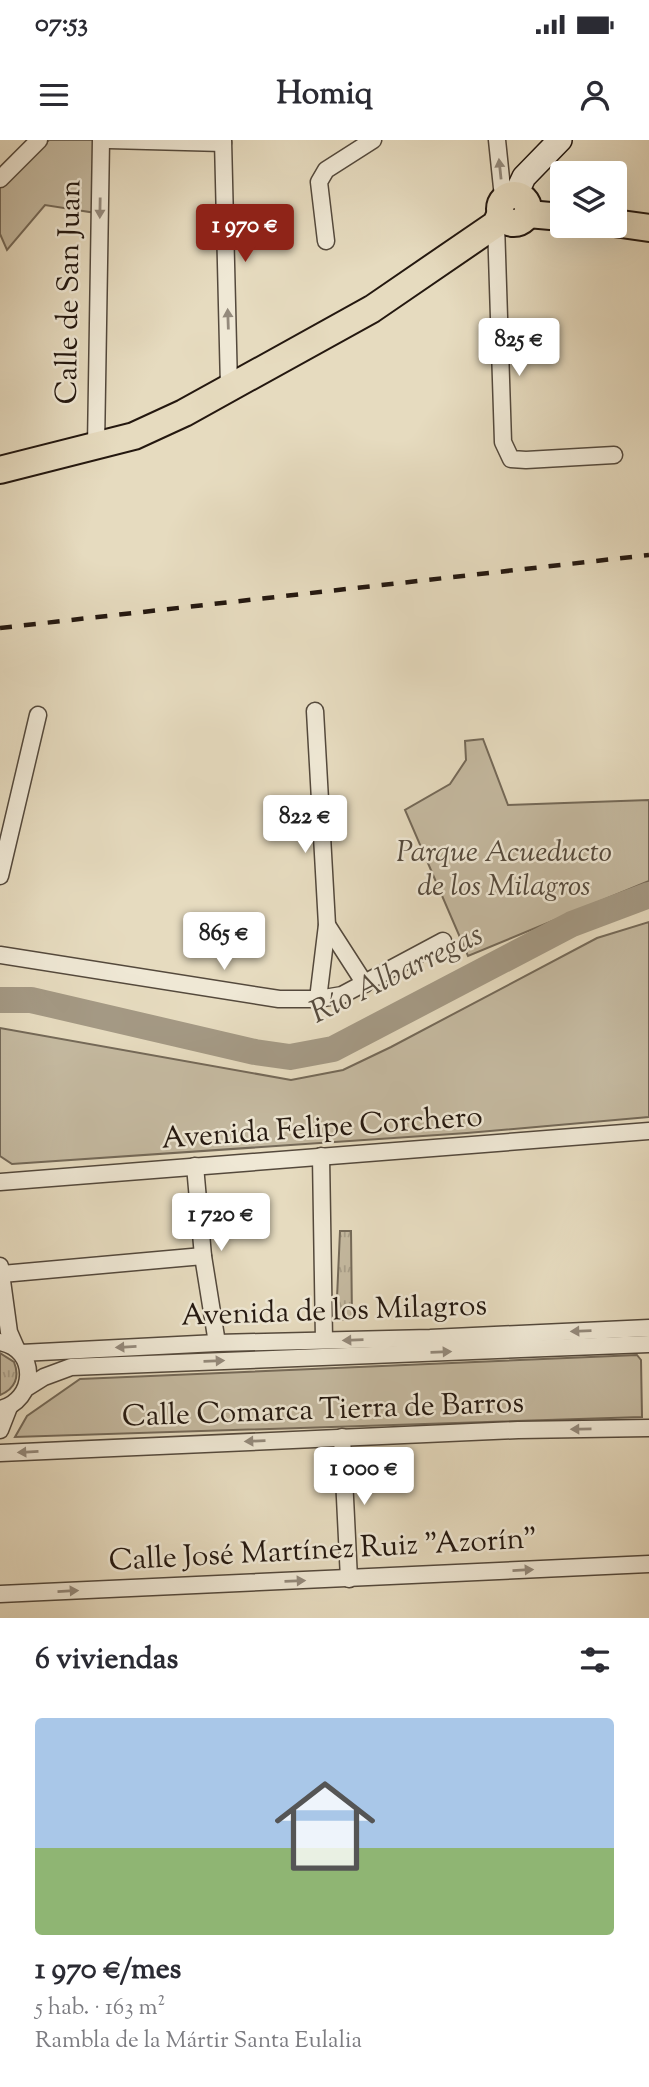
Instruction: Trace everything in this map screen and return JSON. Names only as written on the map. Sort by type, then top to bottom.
[{"type":"main road","points":[[0,470],[134,436],[184,413],[372,309],[509,208],[524,177],[560,140]]},
{"type":"main road","points":[[509,208],[550,215]]},
{"type":"main road","points":[[627,225],[649,228]]},
{"type":"street","points":[[0,179],[39,140]]},
{"type":"street","name":"Calle de San Juan","points":[[96,446],[101,140]]},
{"type":"street","points":[[109,140],[223,142],[229,387]]},
{"type":"street","points":[[326,241],[319,182],[326,170],[373,140]]},
{"type":"street","points":[[497,140],[502,188],[509,208],[503,442],[511,459],[614,455]]},
{"type":"street","points":[[315,711],[327,925],[318,999]]},
{"type":"street","points":[[0,876],[38,715]]},
{"type":"street","points":[[0,800],[15,808]]},
{"type":"street","points":[[327,925],[365,984]]},
{"type":"street","points":[[0,955],[279,999],[318,999],[342,995],[443,941]]},
{"type":"street","name":"Avenida Felipe Corchero","points":[[0,1182],[649,1131]]},
{"type":"street","points":[[321,1156],[324,1340]]},
{"type":"street","points":[[195,1166],[203,1256],[217,1343]]},
{"type":"street","points":[[28,1387],[30,1375],[27,1363],[12,1348],[1,1274],[203,1256]]},
{"type":"street","name":"Avenida de los Milagros","points":[[12,1348],[649,1328]]},
{"type":"street","name":"Avenida de los Milagros","points":[[4,1408],[22,1397],[28,1387],[44,1377],[71,1367],[649,1345]]},
{"type":"street","points":[[0,1430],[4,1408]]},
{"type":"street","name":"Calle Comarca Tierra de Barros","points":[[0,1453],[517,1430],[649,1428]]},
{"type":"street","points":[[342,1437],[349,1579]]},
{"type":"street","name":"Calle José Martínez Ruiz \"Azorín\"","points":[[0,1594],[649,1564]]},
{"type":"green space","points":[[49,140],[98,140],[96,213],[45,205],[7,250],[0,234],[0,187]]},
{"type":"green space","name":"Parque Acueducto de los Milagros","points":[[483,739],[508,805],[649,800],[649,881],[468,956],[405,810],[450,784],[466,760],[465,741]]},
{"type":"green space","points":[[649,922],[649,1117],[467,1133],[12,1164],[0,1156],[0,1028],[291,1080],[343,1070],[597,938]]},
{"type":"green space","points":[[340,1231],[351,1231],[352,1319],[336,1320]]},
{"type":"green space","points":[[0,1353],[14,1362],[16,1377],[13,1386],[0,1395]]},
{"type":"green space","points":[[637,1355],[641,1360],[642,1417],[15,1437],[27,1416],[80,1379]]},
{"type":"waterway","name":"Río Albarregas","points":[[0,1000],[31,1000],[255,1052],[290,1057],[333,1049],[572,924],[649,895]]},
{"type":"railway","points":[[0,628],[649,555]]}]
